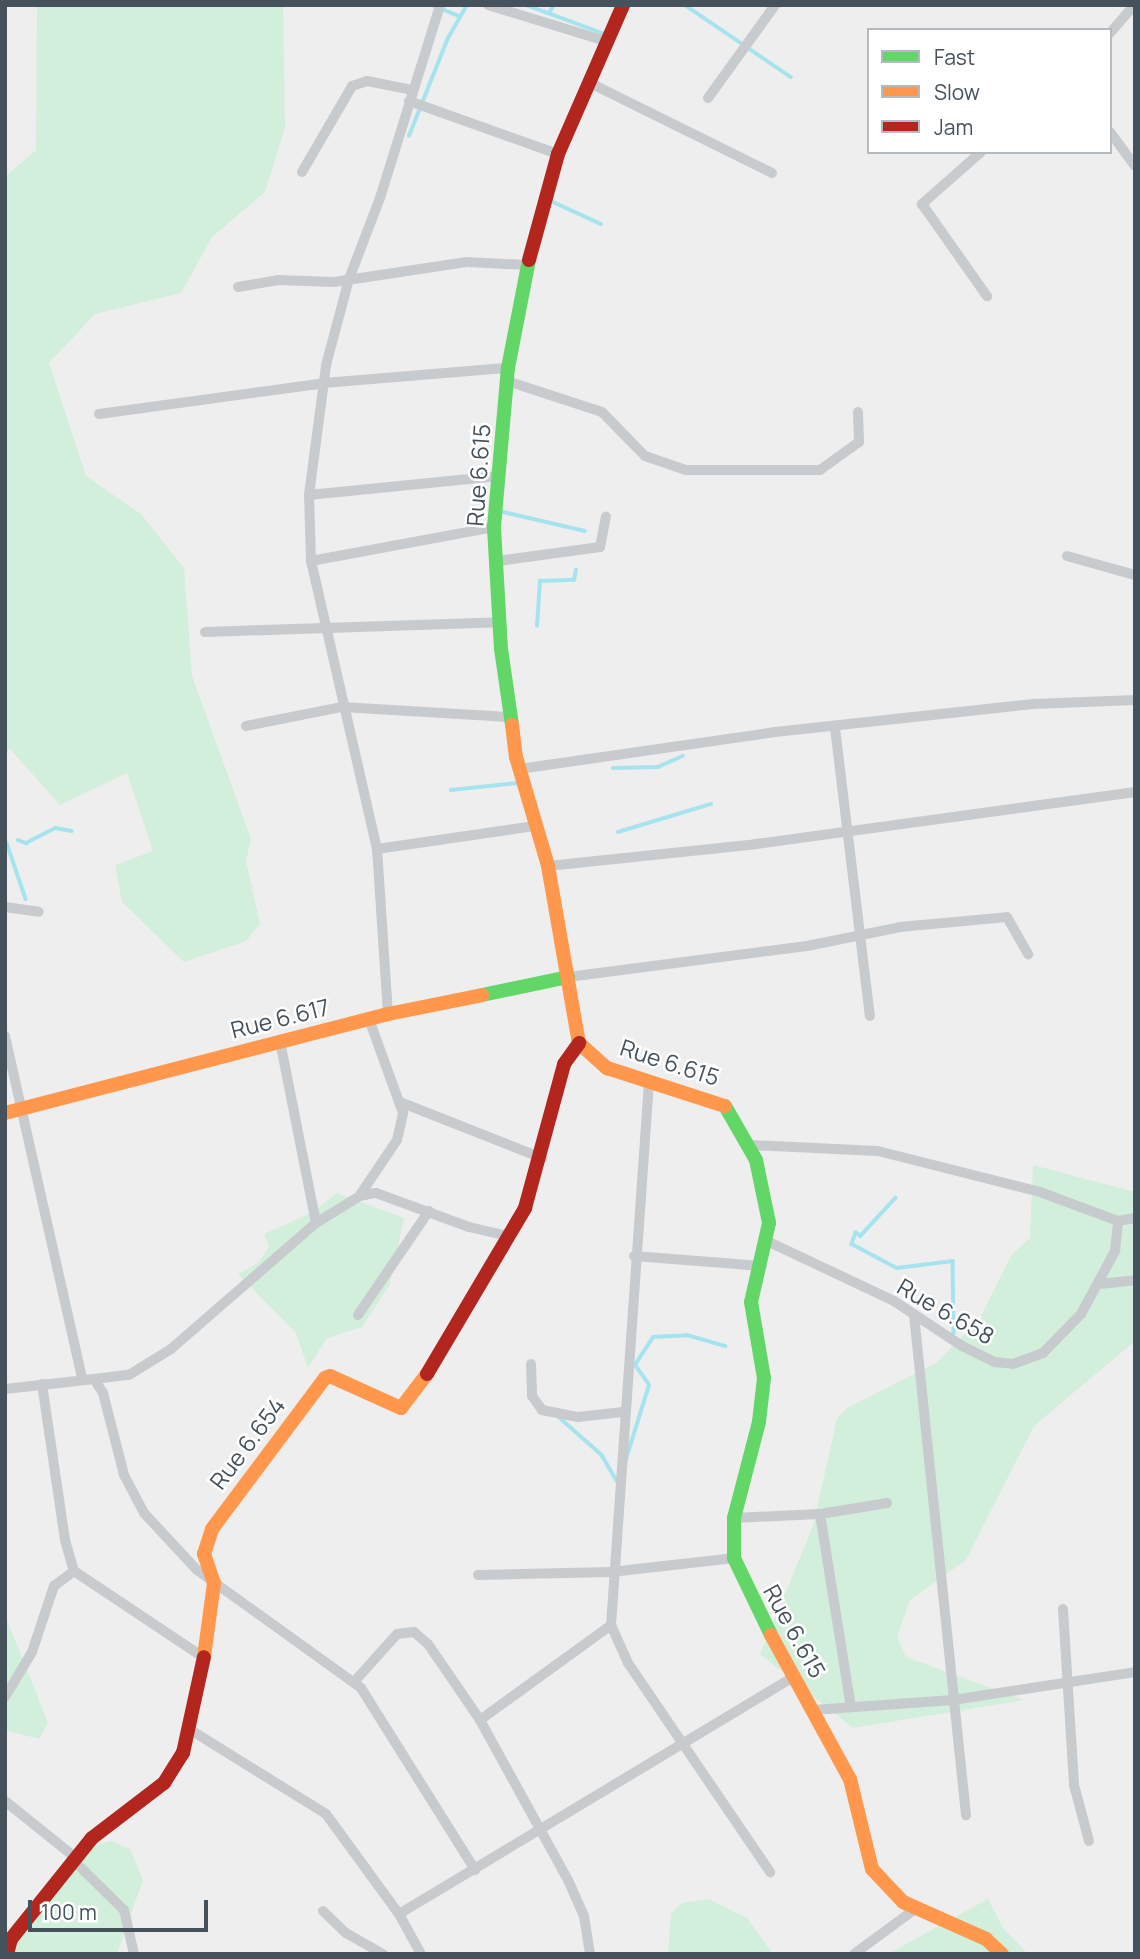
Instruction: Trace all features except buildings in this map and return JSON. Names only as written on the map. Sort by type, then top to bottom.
[{"type":"street","points":[[388,1014],[377,849],[342,707],[311,561],[310,495],[324,383],[349,279],[440,5]]},
{"type":"street","points":[[488,5],[606,41]]},
{"type":"street","name":"Rue 6.615","points":[[623,5],[558,154],[527,265],[507,374],[494,527],[509,717],[519,769],[548,866],[579,1043],[607,1068],[720,1101],[750,1145],[766,1196],[767,1241],[751,1302],[763,1386],[759,1422],[734,1518],[734,1558],[793,1677],[850,1779],[872,1869],[883,1885],[915,1909],[986,1940],[1002,1954]]},
{"type":"street","points":[[708,98],[775,5]]},
{"type":"street","points":[[1112,31],[1134,5]]},
{"type":"street","points":[[302,172],[359,82],[413,90]]},
{"type":"street","points":[[590,83],[772,173]]},
{"type":"street","points":[[409,101],[558,154]]},
{"type":"street","points":[[1112,135],[1135,166]]},
{"type":"street","points":[[979,154],[922,204],[987,296]]},
{"type":"street","points":[[237,287],[278,280],[349,279],[467,262],[527,265]]},
{"type":"street","points":[[99,414],[324,383],[507,374],[602,412],[645,456],[686,470],[820,470],[859,442],[858,412]]},
{"type":"street","points":[[310,495],[499,476]]},
{"type":"street","points":[[498,561],[600,547],[606,517]]},
{"type":"street","points":[[311,561],[494,527]]},
{"type":"street","points":[[1067,556],[1135,575]]},
{"type":"street","points":[[205,632],[501,622]]},
{"type":"street","points":[[519,769],[1033,704],[1135,700]]},
{"type":"street","points":[[246,726],[342,707],[509,717]]},
{"type":"street","points":[[835,728],[870,1016]]},
{"type":"street","points":[[548,866],[848,831],[1135,792]]},
{"type":"street","points":[[377,849],[535,826]]},
{"type":"street","points":[[5,907],[38,912]]},
{"type":"street","points":[[568,977],[861,934],[1007,917],[1028,954]]},
{"type":"street","name":"Rue 6.617","points":[[5,1113],[388,1014],[568,977]]},
{"type":"street","points":[[5,1389],[82,1378],[129,1375],[171,1349],[316,1223],[360,1196],[397,1140],[402,1127],[400,1102],[369,1019]]},
{"type":"street","points":[[5,1036],[25,1107],[82,1378]]},
{"type":"street","points":[[280,1042],[316,1223]]},
{"type":"street","name":"Rue 6.654","points":[[7,1954],[11,1940],[102,1829],[172,1775],[188,1729],[202,1657],[214,1583],[204,1554],[212,1529],[325,1378],[330,1376],[401,1408],[446,1348],[532,1194],[564,1064],[579,1043]]},
{"type":"street","points":[[649,1082],[611,1572],[611,1625],[628,1663],[770,1872]]},
{"type":"street","points":[[400,1102],[417,1105],[542,1158]]},
{"type":"street","points":[[750,1145],[878,1152],[1040,1192],[1118,1221],[1135,1218]]},
{"type":"street","points":[[360,1196],[384,1194],[509,1236]]},
{"type":"street","points":[[358,1315],[429,1211]]},
{"type":"street","name":"Rue 6.658","points":[[767,1241],[914,1315],[962,1346],[995,1362],[1013,1364],[1043,1353],[1064,1334],[1099,1284],[1115,1251],[1118,1221]]},
{"type":"street","points":[[634,1256],[762,1266]]},
{"type":"street","points":[[1099,1284],[1135,1280]]},
{"type":"street","points":[[914,1315],[966,1815]]},
{"type":"street","points":[[531,1364],[532,1396],[542,1410],[578,1417],[623,1412]]},
{"type":"street","points":[[94,1379],[103,1393],[124,1475],[144,1513],[167,1543],[214,1583],[354,1682],[475,1871]]},
{"type":"street","points":[[42,1384],[65,1540],[74,1571],[202,1657]]},
{"type":"street","points":[[734,1518],[820,1514],[887,1503]]},
{"type":"street","points":[[820,1514],[851,1707]]},
{"type":"street","points":[[478,1576],[611,1572],[734,1558]]},
{"type":"street","points":[[5,1697],[32,1652],[54,1586],[74,1571]]},
{"type":"street","points":[[1063,1609],[1074,1785],[1088,1841]]},
{"type":"street","points":[[481,1720],[611,1625]]},
{"type":"street","points":[[354,1682],[397,1634],[414,1632],[428,1644],[481,1720],[541,1829],[584,1916],[590,1954]]},
{"type":"street","points":[[813,1710],[953,1700],[1135,1672]]},
{"type":"street","points":[[399,1914],[475,1871],[793,1677]]},
{"type":"street","points":[[188,1729],[326,1814],[399,1914],[421,1954]]},
{"type":"street","points":[[5,1801],[75,1860],[124,1910],[134,1954]]},
{"type":"street","points":[[854,1954],[915,1909]]},
{"type":"street","points":[[323,1911],[346,1933],[383,1954]]},
{"type":"green space","points":[[37,5],[283,5],[285,127],[265,192],[212,237],[181,293],[95,314],[49,363],[86,476],[141,514],[184,568],[192,676],[251,839],[246,861],[260,924],[246,941],[184,962],[122,902],[115,865],[153,851],[127,773],[60,805],[10,749],[5,752],[5,177],[36,150]]},
{"type":"green space","points":[[1033,1165],[1135,1192],[1135,1341],[1034,1426],[966,1560],[910,1600],[897,1637],[906,1657],[1024,1700],[853,1728],[760,1654],[813,1526],[837,1419],[847,1408],[936,1363],[979,1320],[1012,1254],[1030,1238]]},
{"type":"green space","points":[[337,1193],[404,1218],[390,1284],[362,1327],[327,1338],[308,1368],[296,1333],[238,1274],[258,1263],[269,1247],[264,1234],[313,1212]]},
{"type":"green space","points":[[5,1615],[48,1723],[39,1739],[5,1730]]},
{"type":"green space","points":[[111,1841],[130,1849],[143,1880],[117,1954],[10,1954],[17,1927],[87,1849]]},
{"type":"green space","points":[[709,1899],[747,1918],[773,1954],[668,1954],[671,1913],[682,1903]]},
{"type":"green space","points":[[988,1899],[1003,1928],[1028,1954],[888,1954]]},
{"type":"waterway","points":[[432,5],[459,16]]},
{"type":"waterway","points":[[409,136],[448,38],[467,5]]},
{"type":"waterway","points":[[526,5],[605,34]]},
{"type":"waterway","points":[[549,13],[554,5]]},
{"type":"waterway","points":[[685,5],[791,77]]},
{"type":"waterway","points":[[551,201],[601,224]]},
{"type":"waterway","points":[[499,511],[585,531]]},
{"type":"waterway","points":[[537,626],[540,581],[574,580],[576,570]]},
{"type":"waterway","points":[[613,768],[658,767],[683,756]]},
{"type":"waterway","points":[[451,790],[517,783]]},
{"type":"waterway","points":[[618,832],[711,804]]},
{"type":"waterway","points":[[18,840],[26,843],[55,828],[72,831]]},
{"type":"waterway","points":[[7,843],[26,899]]},
{"type":"waterway","points":[[896,1198],[861,1236],[856,1233],[852,1244],[897,1268],[953,1261],[954,1333]]},
{"type":"waterway","points":[[626,1459],[649,1385],[635,1365],[653,1337],[687,1335],[725,1346]]},
{"type":"waterway","points":[[559,1417],[602,1455],[617,1481]]},
{"type":"traffic: fast","points":[[512,725],[501,649],[494,527],[508,368],[529,260]]},
{"type":"traffic: fast","points":[[482,995],[568,977]]},
{"type":"traffic: fast","points":[[725,1106],[756,1160],[769,1223],[751,1302],[764,1378],[759,1422],[734,1518],[734,1558],[771,1635]]},
{"type":"traffic: slow","points":[[512,725],[516,757],[548,866],[579,1043],[607,1068],[725,1106]]},
{"type":"traffic: slow","points":[[5,1113],[388,1014],[482,995]]},
{"type":"traffic: slow","points":[[204,1657],[214,1583],[204,1554],[212,1529],[325,1378],[330,1376],[401,1408],[427,1374]]},
{"type":"traffic: slow","points":[[771,1635],[850,1779],[872,1869],[903,1902],[986,1939],[1002,1954]]},
{"type":"traffic: jam","points":[[529,260],[558,154],[623,5]]},
{"type":"traffic: jam","points":[[427,1374],[525,1208],[564,1064],[579,1043]]},
{"type":"traffic: jam","points":[[7,1954],[11,1939],[92,1838],[164,1783],[183,1753],[204,1657]]}]
